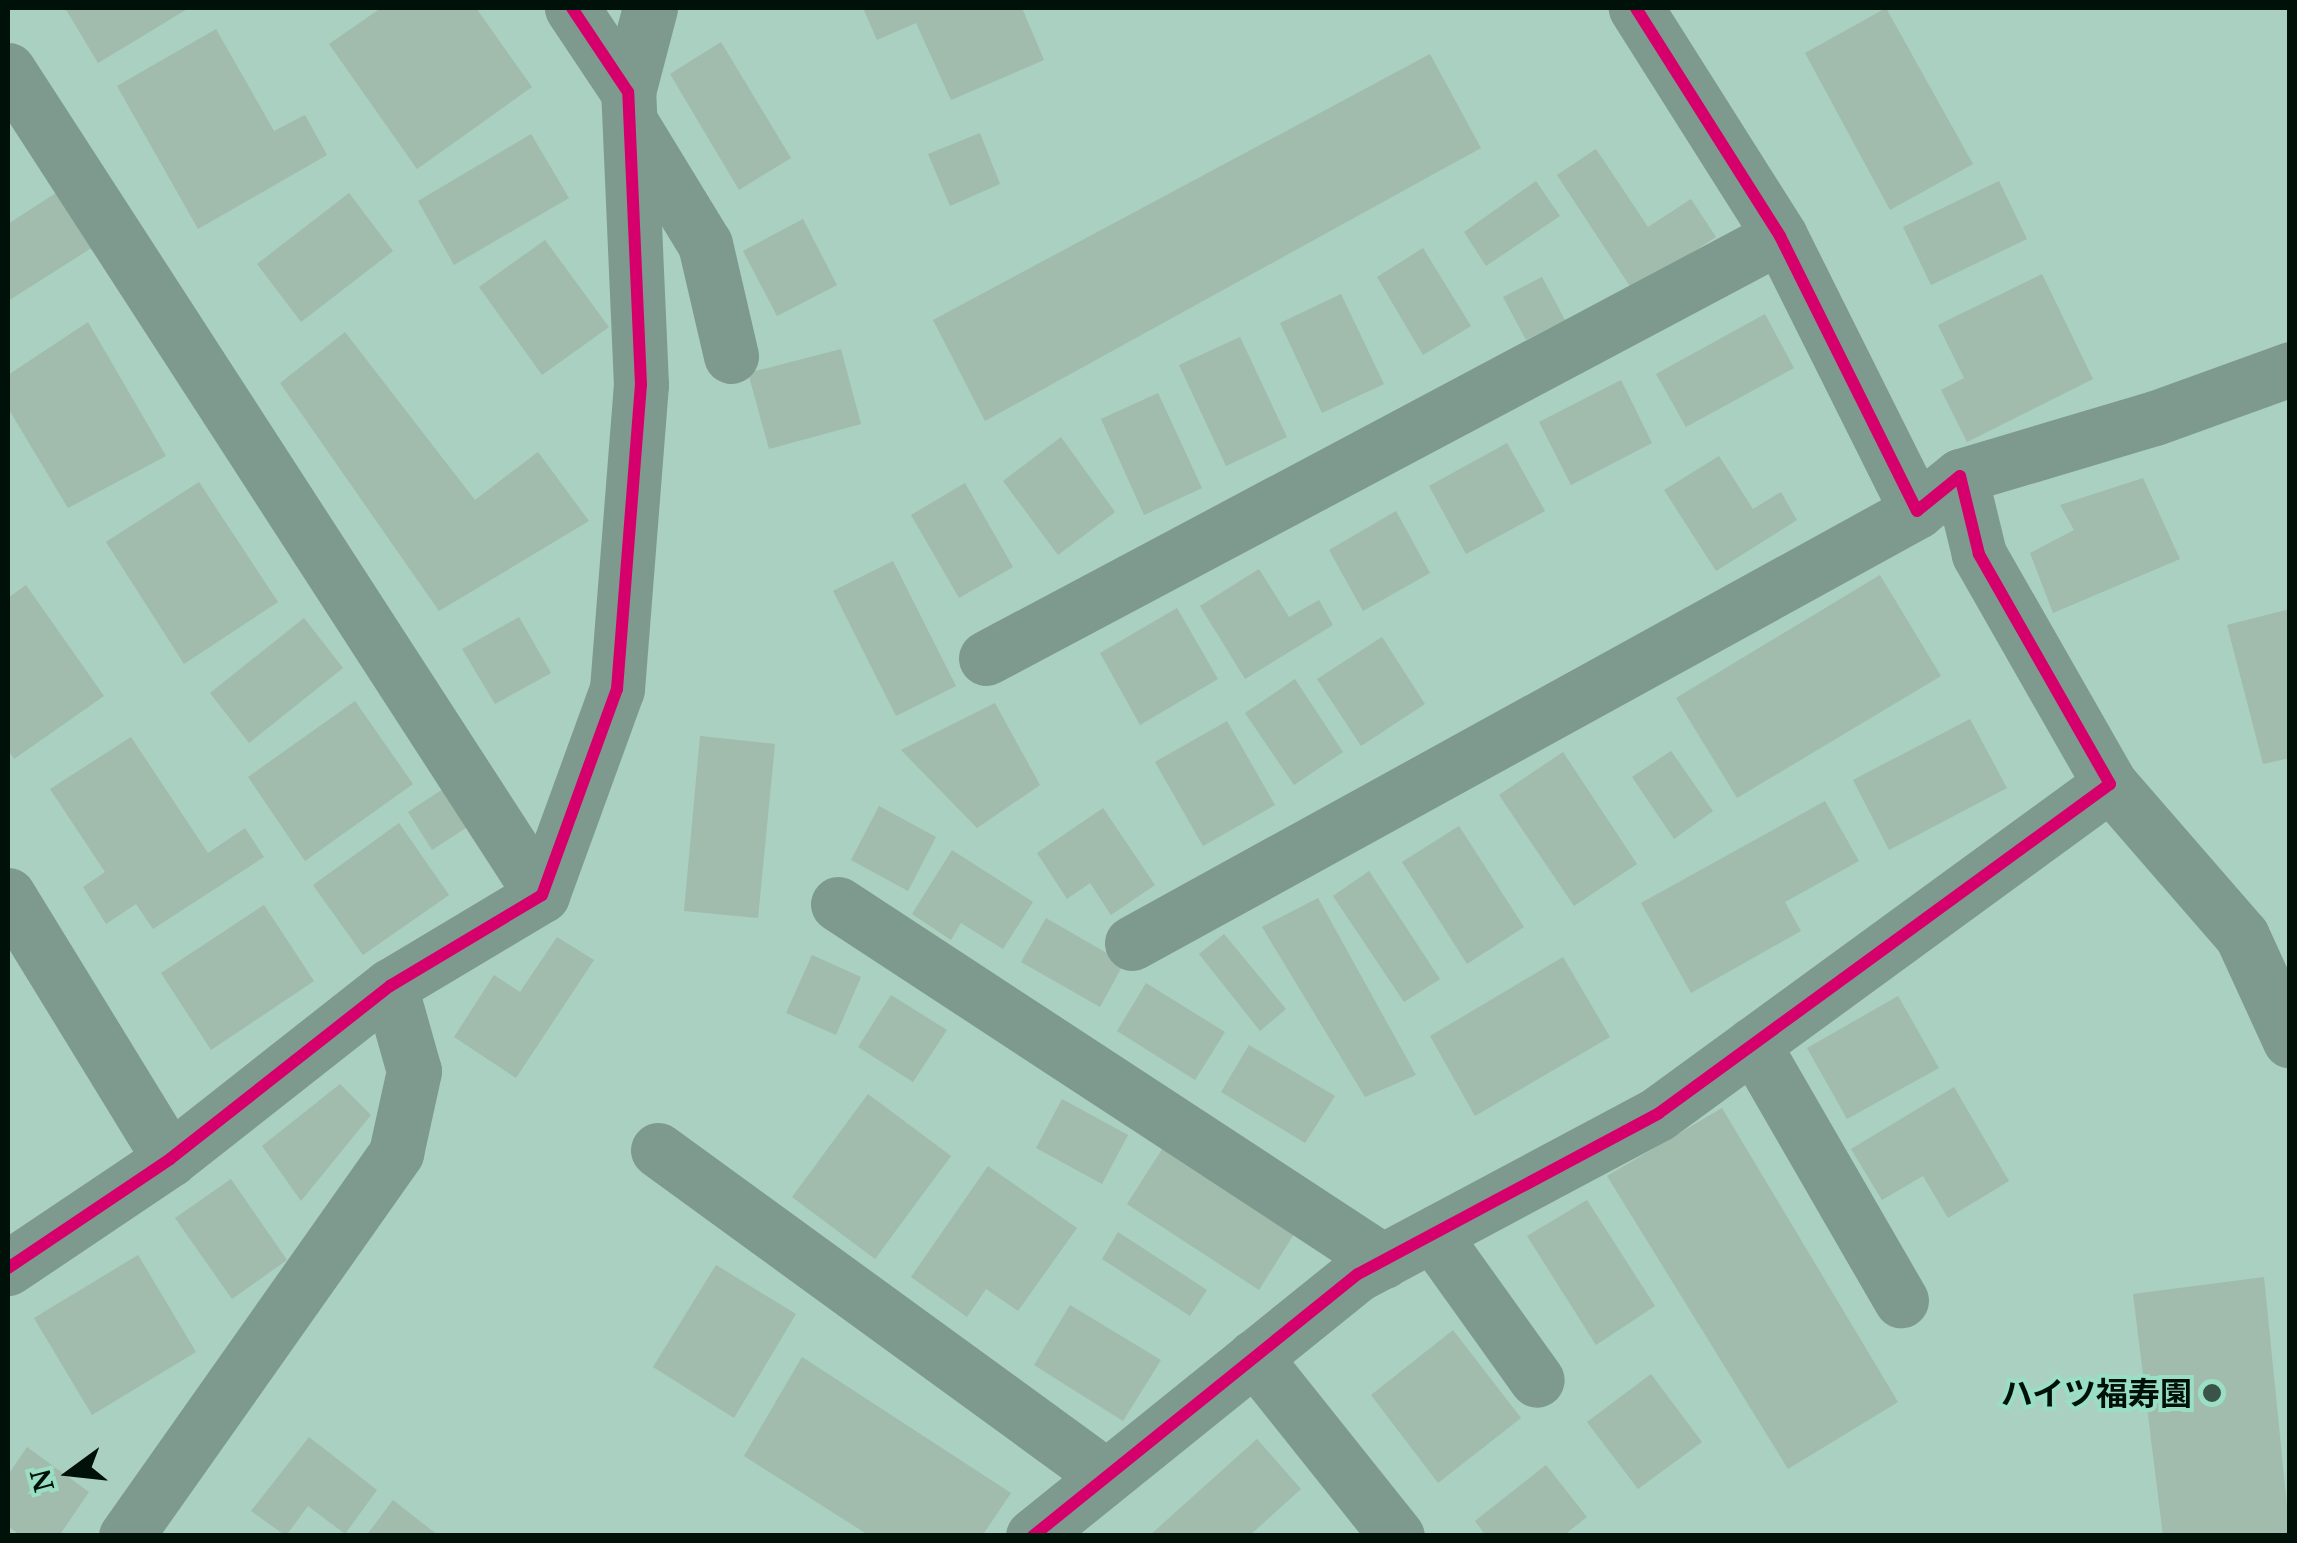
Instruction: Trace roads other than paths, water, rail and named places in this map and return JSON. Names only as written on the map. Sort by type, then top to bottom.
[{"type":"street","points":[[572,8],[705,244],[731,356]]},
{"type":"street","points":[[8,1268],[170,1159],[390,986],[542,894],[617,689],[641,385],[629,106],[650,8]]},
{"type":"street","points":[[1636,8],[1780,236],[1917,511]]},
{"type":"street","points":[[8,70],[542,894]]},
{"type":"street","points":[[986,658],[1780,236]]},
{"type":"street","points":[[1132,943],[1917,511],[1960,476],[2155,418],[2290,369]]},
{"type":"street","points":[[1960,476],[1979,554],[2110,784],[2242,936],[2290,1041]]},
{"type":"street","points":[[1033,1536],[1254,1357],[1383,1261],[1659,1113],[2110,784]]},
{"type":"street","points":[[8,894],[170,1159]]},
{"type":"street","points":[[838,904],[1383,1261]]},
{"type":"street","points":[[126,1536],[396,1153],[414,1071],[390,986]]},
{"type":"street","points":[[1754,1044],[1900,1300]]},
{"type":"street","points":[[658,1150],[1106,1476]]},
{"type":"street","points":[[1432,1234],[1537,1380]]},
{"type":"street","points":[[1254,1357],[1397,1536]]},
{"type":"place","name":"ハイツ福寿園","points":[[2212,1393]]}]
